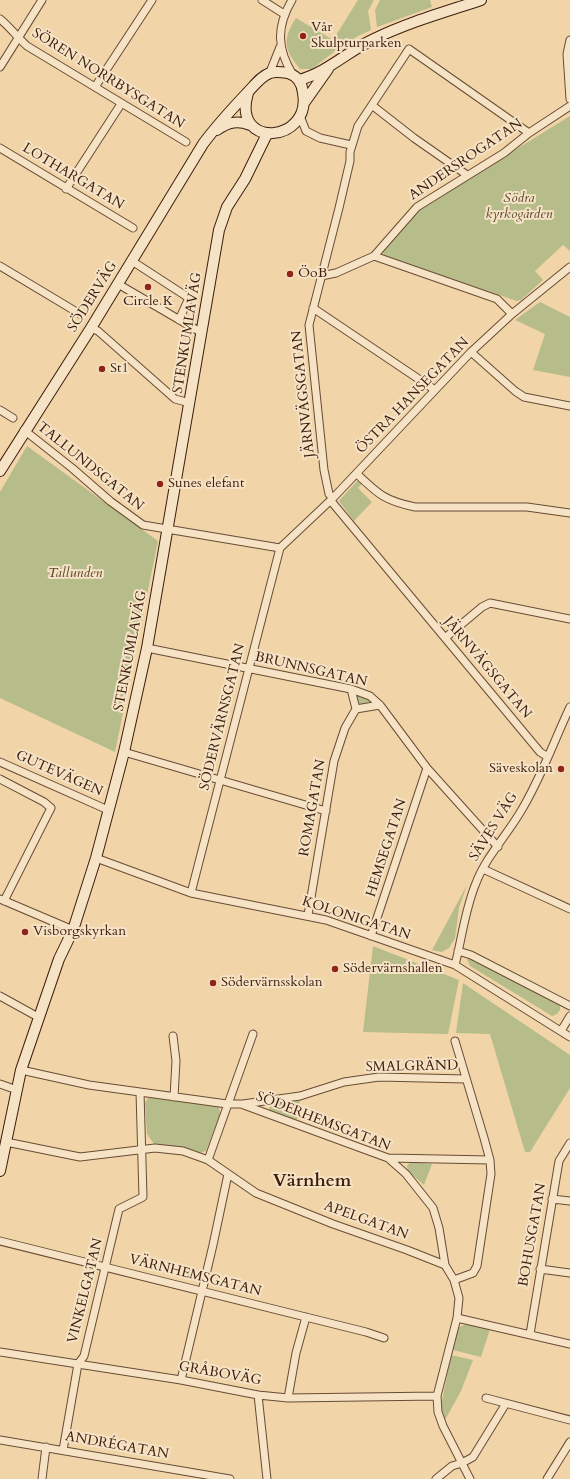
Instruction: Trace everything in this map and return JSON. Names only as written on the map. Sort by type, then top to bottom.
[{"type":"street","points":[[0,67],[42,0]]},
{"type":"street","points":[[95,87],[152,0]]},
{"type":"street","points":[[262,0],[284,14]]},
{"type":"street","points":[[292,0],[284,14],[280,35],[281,47],[284,58],[303,91],[304,103]]},
{"type":"street","points":[[281,47],[270,72],[248,93],[245,110],[250,125],[258,131],[267,134],[287,130],[293,126],[300,116],[304,103],[329,68],[351,52],[393,30],[481,0]]},
{"type":"street","name":"SÖREN NORRBYSGATAN","points":[[0,19],[27,46],[186,142]]},
{"type":"street","points":[[570,40],[566,54],[570,99]]},
{"type":"street","name":"JÄRNVÄGSGATAN","points":[[529,133],[409,49],[373,106],[358,126],[351,145],[339,208],[313,308],[309,333],[324,470],[329,494],[332,500],[540,752],[548,757]]},
{"type":"street","points":[[270,72],[282,72],[296,77],[329,68]]},
{"type":"street","name":"SÖDERVÄG","points":[[0,471],[24,430],[91,328],[209,136],[221,120],[248,93]]},
{"type":"street","points":[[66,189],[121,104]]},
{"type":"street","points":[[373,106],[414,138],[467,175]]},
{"type":"street","name":"ANDERSROGATAN","points":[[321,276],[336,273],[374,256],[417,208],[504,153],[529,133],[570,106]]},
{"type":"street","points":[[300,116],[306,131],[320,138],[351,145]]},
{"type":"street","name":"SÖDERVÄG","points":[[209,136],[224,124],[236,121],[250,125]]},
{"type":"street","name":"STENKUMLAVÄG","points":[[0,1171],[21,1070],[59,959],[73,930],[96,858],[124,752],[148,648],[219,230],[227,207],[245,179],[267,134]]},
{"type":"street","name":"LOTHARGATAN","points":[[0,148],[133,228]]},
{"type":"street","points":[[374,256],[497,299],[512,314]]},
{"type":"street","points":[[132,261],[189,298],[179,320]]},
{"type":"street","points":[[0,266],[80,314]]},
{"type":"street","name":"ÖSTRA HANSEGATAN","points":[[280,548],[332,500],[471,352],[512,314],[570,267]]},
{"type":"street","points":[[118,284],[202,333]]},
{"type":"street","points":[[313,308],[435,390]]},
{"type":"street","points":[[91,328],[98,331],[175,399],[190,403]]},
{"type":"street","points":[[471,352],[515,391],[524,397],[570,406]]},
{"type":"street","points":[[0,410],[13,418]]},
{"type":"street","name":"TALLUNDSGATAN","points":[[24,430],[72,468],[110,501],[143,525],[280,548]]},
{"type":"street","points":[[357,474],[382,497],[416,507],[527,506],[570,513]]},
{"type":"street","name":"SÖDERVÄRNSGATAN","points":[[191,893],[280,548]]},
{"type":"street","points":[[445,638],[482,607],[490,603],[570,619]]},
{"type":"street","name":"BRUNNSGATAN","points":[[148,648],[351,689],[370,696],[380,705],[427,768],[498,847]]},
{"type":"street","points":[[351,689],[356,709],[380,705]]},
{"type":"street","name":"SÄVES VÄG","points":[[455,965],[469,900],[483,869],[521,811],[548,757],[570,707]]},
{"type":"street","name":"ROMAGATAN","points":[[308,915],[334,761],[345,728],[356,709]]},
{"type":"street","points":[[124,752],[220,782],[326,811]]},
{"type":"street","name":"GUTEVÄGEN","points":[[0,762],[108,810]]},
{"type":"street","name":"HEMSEGATAN","points":[[371,936],[427,768]]},
{"type":"street","points":[[0,779],[44,802],[51,808],[2,900],[73,930]]},
{"type":"street","name":"KOLONIGATAN","points":[[96,858],[191,893],[308,915],[455,965],[570,1037]]},
{"type":"street","points":[[483,869],[570,909]]},
{"type":"street","points":[[458,951],[471,955],[570,1006]]},
{"type":"street","points":[[0,996],[38,1017]]},
{"type":"street","points":[[561,1032],[570,1016]]},
{"type":"street","points":[[208,1160],[253,1034]]},
{"type":"street","points":[[174,1036],[176,1060],[174,1097]]},
{"type":"street","points":[[454,1280],[474,1273],[477,1266],[491,1174],[490,1160],[455,1041]]},
{"type":"street","name":"SÖDERHEMSGATAN","points":[[21,1070],[89,1086],[227,1104],[241,1104],[388,1158],[406,1174],[433,1208],[439,1228],[445,1265],[454,1280],[459,1298],[457,1318],[437,1396],[438,1412],[443,1426],[470,1479]]},
{"type":"street","name":"SMALGRÄND","points":[[241,1104],[300,1096],[344,1082],[379,1077],[466,1079]]},
{"type":"street","points":[[0,1084],[16,1090]]},
{"type":"street","points":[[140,1092],[141,1150]]},
{"type":"street","name":"APELGATAN","points":[[6,1142],[80,1157],[154,1148],[182,1151],[208,1160],[256,1193],[333,1224],[445,1265]]},
{"type":"street","name":"BOHUSGATAN","points":[[530,1334],[559,1161],[570,1143]]},
{"type":"street","name":"VINKELGATAN","points":[[63,1450],[78,1364],[84,1356],[119,1209],[143,1197],[141,1150]]},
{"type":"street","points":[[388,1158],[490,1160]]},
{"type":"street","points":[[181,1380],[203,1291],[228,1174]]},
{"type":"street","points":[[552,1199],[570,1202]]},
{"type":"street","name":"VÄRNHEMSGATAN","points":[[0,1240],[366,1332],[384,1338]]},
{"type":"street","points":[[540,1269],[570,1273]]},
{"type":"street","points":[[288,1398],[296,1352],[306,1317]]},
{"type":"street","points":[[457,1318],[570,1344]]},
{"type":"street","name":"GRÅBOVÄG","points":[[0,1352],[288,1398],[437,1396]]},
{"type":"street","points":[[258,1394],[267,1479]]},
{"type":"street","points":[[486,1398],[570,1420]]},
{"type":"street","points":[[436,1479],[452,1466],[473,1457],[505,1404]]},
{"type":"street","name":"ANDRÉGATAN","points":[[0,1440],[230,1479]]},
{"type":"street","points":[[547,1479],[570,1442]]},
{"type":"street","points":[[42,1479],[46,1447]]},
{"type":"green space","points":[[358,0],[374,0],[368,11],[371,30],[358,36],[335,51],[312,69],[300,69],[291,56],[287,44],[288,32],[296,18],[333,40]]},
{"type":"green space","points":[[380,0],[430,0],[432,7],[377,27],[375,10]]},
{"type":"green space","name":"Södra kyrkogården","points":[[570,116],[570,251],[563,245],[535,271],[543,280],[521,300],[517,301],[386,257],[383,253],[384,248],[419,209]]},
{"type":"green space","points":[[540,302],[570,317],[570,377],[533,370],[545,334],[515,320]]},
{"type":"green space","name":"Tallunden","points":[[27,446],[158,541],[115,752],[0,698],[0,492]]},
{"type":"green space","points":[[358,480],[362,484],[358,488],[372,502],[354,521],[339,501]]},
{"type":"green space","points":[[355,694],[369,699],[373,702],[373,704],[360,704],[356,700]]},
{"type":"green space","points":[[467,885],[459,908],[455,938],[449,948],[442,952],[432,950]]},
{"type":"green space","points":[[373,946],[459,980],[448,1034],[363,1032]]},
{"type":"green space","points":[[470,957],[560,1005],[560,1010],[557,1014],[552,1016],[470,966],[467,959]]},
{"type":"green space","points":[[463,983],[570,1055],[570,1088],[530,1152],[525,1152],[490,1034],[456,1033]]},
{"type":"green space","points":[[153,1097],[215,1105],[219,1107],[220,1114],[206,1151],[200,1153],[184,1147],[154,1144],[147,1134],[145,1103],[148,1098]]},
{"type":"green space","points":[[300,1099],[297,1120],[269,1110],[270,1105]]},
{"type":"green space","points":[[410,1162],[432,1164],[424,1185],[408,1171],[407,1166]]},
{"type":"green space","points":[[466,1324],[490,1329],[481,1357],[453,1350],[457,1328]]},
{"type":"green space","points":[[451,1355],[473,1360],[461,1391],[445,1420],[441,1406]]},
{"type":"place","name":"Vår Skulpturparken","points":[[303,36]]},
{"type":"place","name":"ÖoB","points":[[290,274]]},
{"type":"place","name":"Circle K","points":[[148,287]]},
{"type":"place","name":"St1","points":[[102,369]]},
{"type":"place","name":"Sunes elefant","points":[[160,484]]},
{"type":"place","name":"Säveskolan","points":[[561,769]]},
{"type":"place","name":"Visborgskyrkan","points":[[25,932]]},
{"type":"place","name":"Södervärnshallen","points":[[335,969]]},
{"type":"place","name":"Södervärnsskolan","points":[[213,983]]},
{"type":"district","name":"Värnhem","points":[[312,1182]]}]
